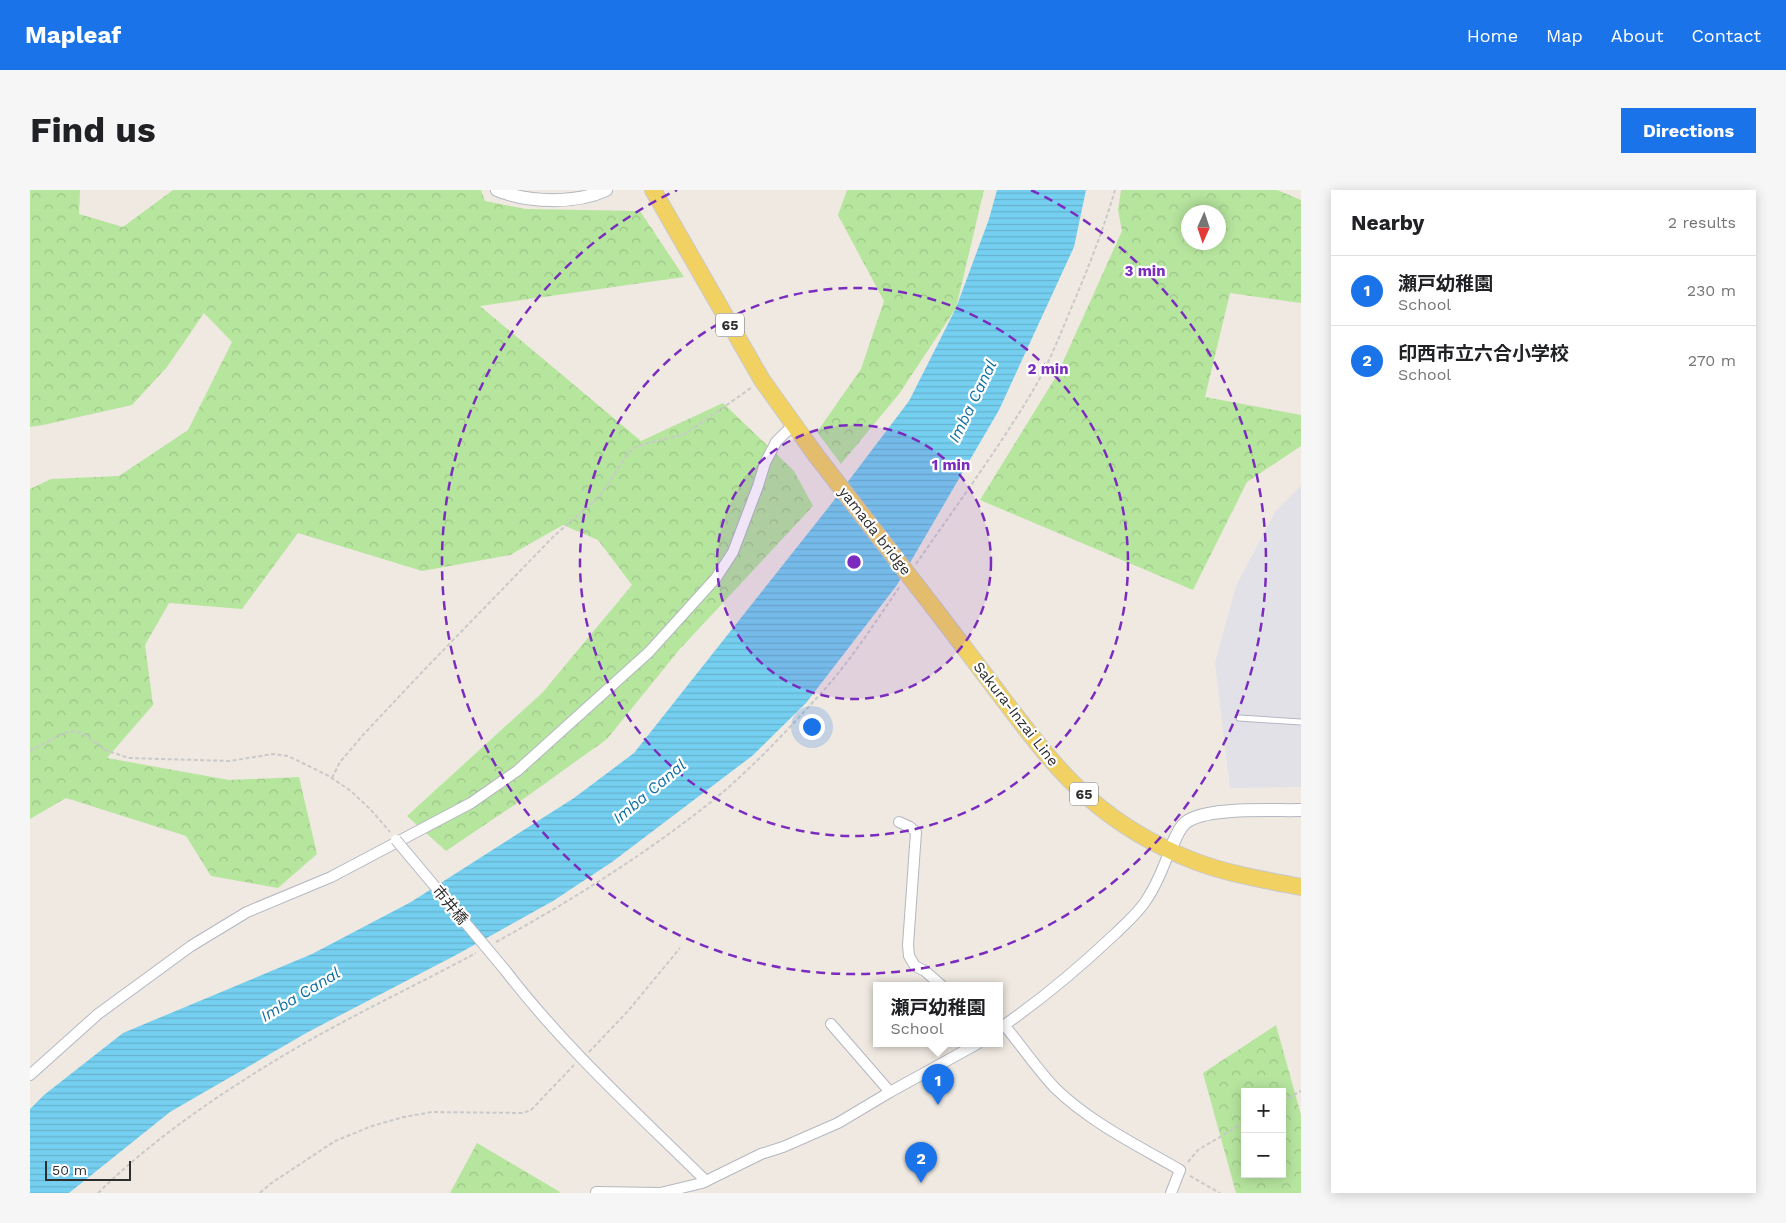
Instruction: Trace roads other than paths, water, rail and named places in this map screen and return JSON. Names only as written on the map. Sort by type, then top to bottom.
[{"type":"main road","name":"65","points":[[653,190],[762,380],[793,425]]},
{"type":"main road","name":"yamada bridge","points":[[793,425],[934,608]]},
{"type":"main road","name":"Sakura-Inzai Line","points":[[934,608],[1058,769],[1090,799],[1117,820],[1145,838],[1196,861],[1242,874],[1301,887]]},
{"type":"street","points":[[497,190],[542,200],[563,200],[582,198],[606,190]]},
{"type":"street","points":[[30,1075],[98,1014],[190,946],[247,912],[331,877],[471,803],[517,771],[649,652],[716,578],[733,552],[765,463],[776,442],[793,425]]},
{"type":"street","points":[[1003,1026],[1093,954],[1144,904],[1153,889],[1178,832],[1186,822],[1207,813],[1301,810]]},
{"type":"street","points":[[899,822],[916,832],[908,945],[909,956],[915,966],[925,971],[937,982]]},
{"type":"street","name":"市井橋","points":[[396,840],[505,970],[532,1006],[582,1059],[706,1181]]},
{"type":"street","points":[[831,1024],[890,1092]]},
{"type":"street","points":[[1003,1028],[1054,1086],[1080,1109],[1115,1133],[1180,1170],[1171,1193]]},
{"type":"street","points":[[596,1192],[660,1192],[706,1181],[761,1154],[784,1147],[838,1124],[890,1092],[972,1047]]},
{"type":"lane","points":[[1239,718],[1301,722]]},
{"type":"water","name":"Imba Canal","points":[[997,190],[1086,190],[1074,247],[999,410],[897,585],[806,703],[752,756],[612,862],[553,901],[456,955],[308,1032],[170,1112],[69,1193],[30,1193],[30,1109],[44,1095],[123,1033],[312,954],[411,902],[574,798],[634,753],[828,508],[909,401],[956,308],[989,219]]},
{"type":"place","name":"瀬戸幼稚園","points":[[938,1105]]},
{"type":"place","name":"印西市立六合小学校","points":[[921,1183]]}]
